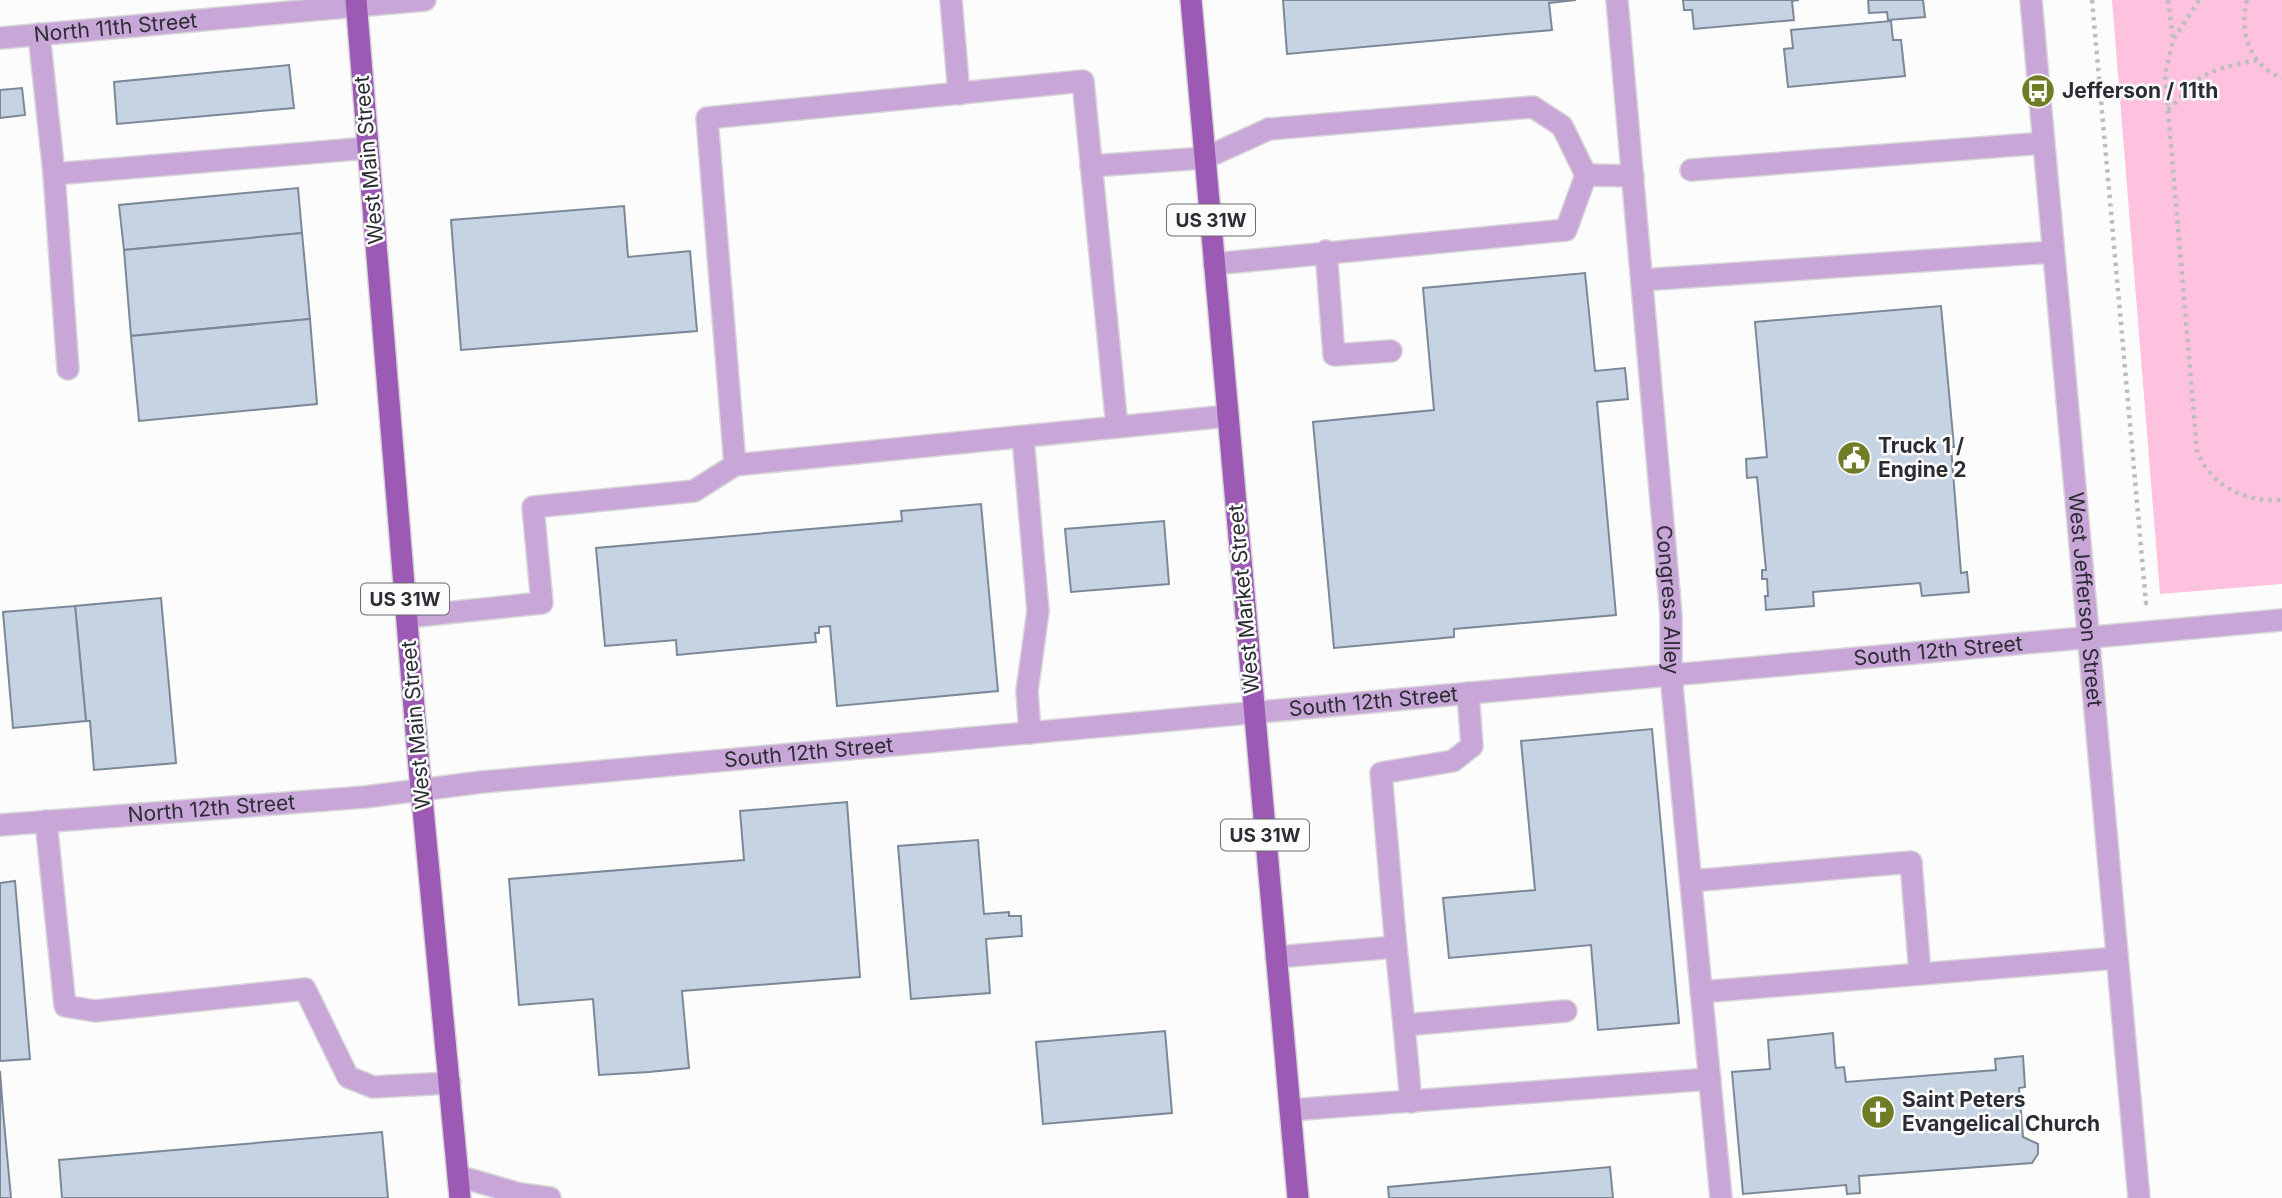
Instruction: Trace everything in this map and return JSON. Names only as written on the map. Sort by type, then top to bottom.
[{"type":"main road","name":"West Market Street","points":[[1191,0],[1298,1198]]},
{"type":"main road","name":"West Main Street","points":[[356,3],[407,617],[460,1198]]},
{"type":"street","name":"North 11th Street","points":[[0,38],[356,3],[425,0]]},
{"type":"street","points":[[951,0],[959,94]]},
{"type":"street","name":"Congress Alley","points":[[1617,0],[1671,614],[1671,675],[1721,1198]]},
{"type":"street","name":"West Jefferson Street","points":[[2031,0],[2139,1198]]},
{"type":"street","points":[[39,34],[54,174],[68,369]]},
{"type":"street","points":[[735,465],[707,118],[1083,81],[1117,427]]},
{"type":"street","points":[[1091,166],[1205,158],[1269,129],[1533,107],[1562,126],[1586,175],[1566,230],[1326,251],[1214,264]]},
{"type":"street","points":[[1691,170],[2043,143]]},
{"type":"street","points":[[54,174],[368,148]]},
{"type":"street","points":[[1586,175],[1633,176]]},
{"type":"street","points":[[1326,251],[1335,355],[1391,351]]},
{"type":"street","points":[[1642,281],[2053,252]]},
{"type":"street","points":[[407,617],[542,603],[533,507],[694,491],[735,465],[1228,416]]},
{"type":"street","points":[[1023,437],[1038,611],[1027,691],[1030,733]]},
{"type":"street","name":"South 12th Street","points":[[422,789],[2087,636],[2282,621]]},
{"type":"street","points":[[1410,1102],[1381,773],[1452,761],[1472,746],[1468,693]]},
{"type":"street","name":"North 12th Street","points":[[0,825],[365,797],[422,789]]},
{"type":"street","points":[[46,821],[65,1006],[95,1011],[305,989],[348,1077],[373,1087],[450,1083]]},
{"type":"street","points":[[1691,881],[1911,862],[1920,974]]},
{"type":"street","points":[[1276,957],[1396,947]]},
{"type":"street","points":[[1701,992],[2117,958]]},
{"type":"street","points":[[1404,1025],[1566,1011]]},
{"type":"street","points":[[1290,1110],[1710,1079]]},
{"type":"street","points":[[458,1176],[520,1194],[550,1198]]},
{"type":"path","points":[[2092,0],[2146,603],[2160,601]]},
{"type":"path","points":[[2168,0],[2173,40],[2165,75],[2167,111],[2197,451],[2205,470],[2233,492],[2260,501],[2282,500]]},
{"type":"path","points":[[2173,40],[2199,0]]},
{"type":"path","points":[[2246,0],[2244,33],[2257,60],[2282,78]]},
{"type":"path","points":[[2167,111],[2195,82],[2207,75],[2222,68],[2257,60]]},
{"type":"shaded area","points":[[2112,0],[2282,0],[2282,584],[2160,594]]},
{"type":"building","points":[[1283,0],[1576,0],[1549,3],[1552,30],[1287,54]]},
{"type":"building","points":[[1683,0],[1799,0],[1792,1],[1794,20],[1694,29],[1692,10],[1684,10]]},
{"type":"building","points":[[1868,0],[1923,0],[1925,17],[1888,20],[1887,12],[1869,13]]},
{"type":"building","points":[[1891,21],[1893,40],[1901,40],[1905,76],[1788,87],[1784,49],[1793,48],[1791,30]]},
{"type":"building","points":[[289,65],[294,108],[117,124],[114,82]]},
{"type":"building","points":[[22,88],[25,115],[0,118],[0,90]]},
{"type":"building","points":[[298,188],[302,233],[124,250],[119,205]]},
{"type":"building","points":[[624,206],[628,257],[690,251],[697,331],[461,350],[451,220]]},
{"type":"building","points":[[302,233],[310,319],[131,336],[124,250]]},
{"type":"building","points":[[1585,273],[1595,371],[1625,368],[1628,399],[1597,402],[1616,615],[1454,629],[1454,637],[1334,648],[1313,422],[1434,410],[1423,288]]},
{"type":"building","name":"Truck 1 / Engine 2","points":[[1941,306],[1954,447],[1951,447],[1961,573],[1967,572],[1969,592],[1922,596],[1920,583],[1813,592],[1814,606],[1766,610],[1767,579],[1762,579],[1762,570],[1766,570],[1757,477],[1747,478],[1746,459],[1767,457],[1755,322]]},
{"type":"building","points":[[310,319],[317,404],[139,421],[131,336]]},
{"type":"building","points":[[981,504],[998,691],[837,706],[830,626],[819,627],[819,633],[815,633],[816,642],[677,655],[676,640],[605,646],[596,548],[902,521],[901,511]]},
{"type":"building","points":[[1164,521],[1169,584],[1071,592],[1065,529]]},
{"type":"building","points":[[161,598],[176,763],[94,770],[90,721],[86,721],[75,606]]},
{"type":"building","points":[[75,606],[86,721],[13,728],[3,612]]},
{"type":"building","points":[[1652,729],[1679,1023],[1598,1030],[1591,945],[1449,958],[1443,898],[1535,890],[1521,741]]},
{"type":"building","points":[[847,802],[860,977],[682,991],[689,1068],[649,1072],[599,1075],[593,999],[519,1005],[509,879],[744,860],[740,811]]},
{"type":"building","points":[[978,840],[984,914],[1009,912],[1009,916],[1021,916],[1022,936],[986,939],[990,993],[911,999],[898,846]]},
{"type":"building","points":[[15,881],[30,1059],[0,1061],[0,883]]},
{"type":"building","points":[[1165,1031],[1172,1113],[1043,1124],[1036,1042]]},
{"type":"building","name":"Saint Peters Evangelical Church","points":[[1833,1033],[1836,1068],[1844,1067],[1846,1082],[1996,1070],[1995,1059],[2023,1056],[2025,1087],[2019,1088],[2023,1137],[2038,1144],[2038,1154],[2032,1163],[1859,1176],[1860,1193],[1847,1194],[1846,1185],[1743,1194],[1732,1072],[1770,1069],[1768,1040]]},
{"type":"building","points":[[0,1071],[3,1111],[11,1198],[0,1198]]},
{"type":"building","points":[[382,1132],[388,1198],[62,1198],[59,1160]]},
{"type":"building","points":[[1610,1167],[1613,1198],[1389,1198],[1388,1187]]},
{"type":"place","name":"Jefferson / 11th","points":[[2038,91]]},
{"type":"place","name":"Truck 1 / Engine 2","points":[[1854,458]]},
{"type":"place","name":"Saint Peters Evangelical Church","points":[[1878,1112]]}]
